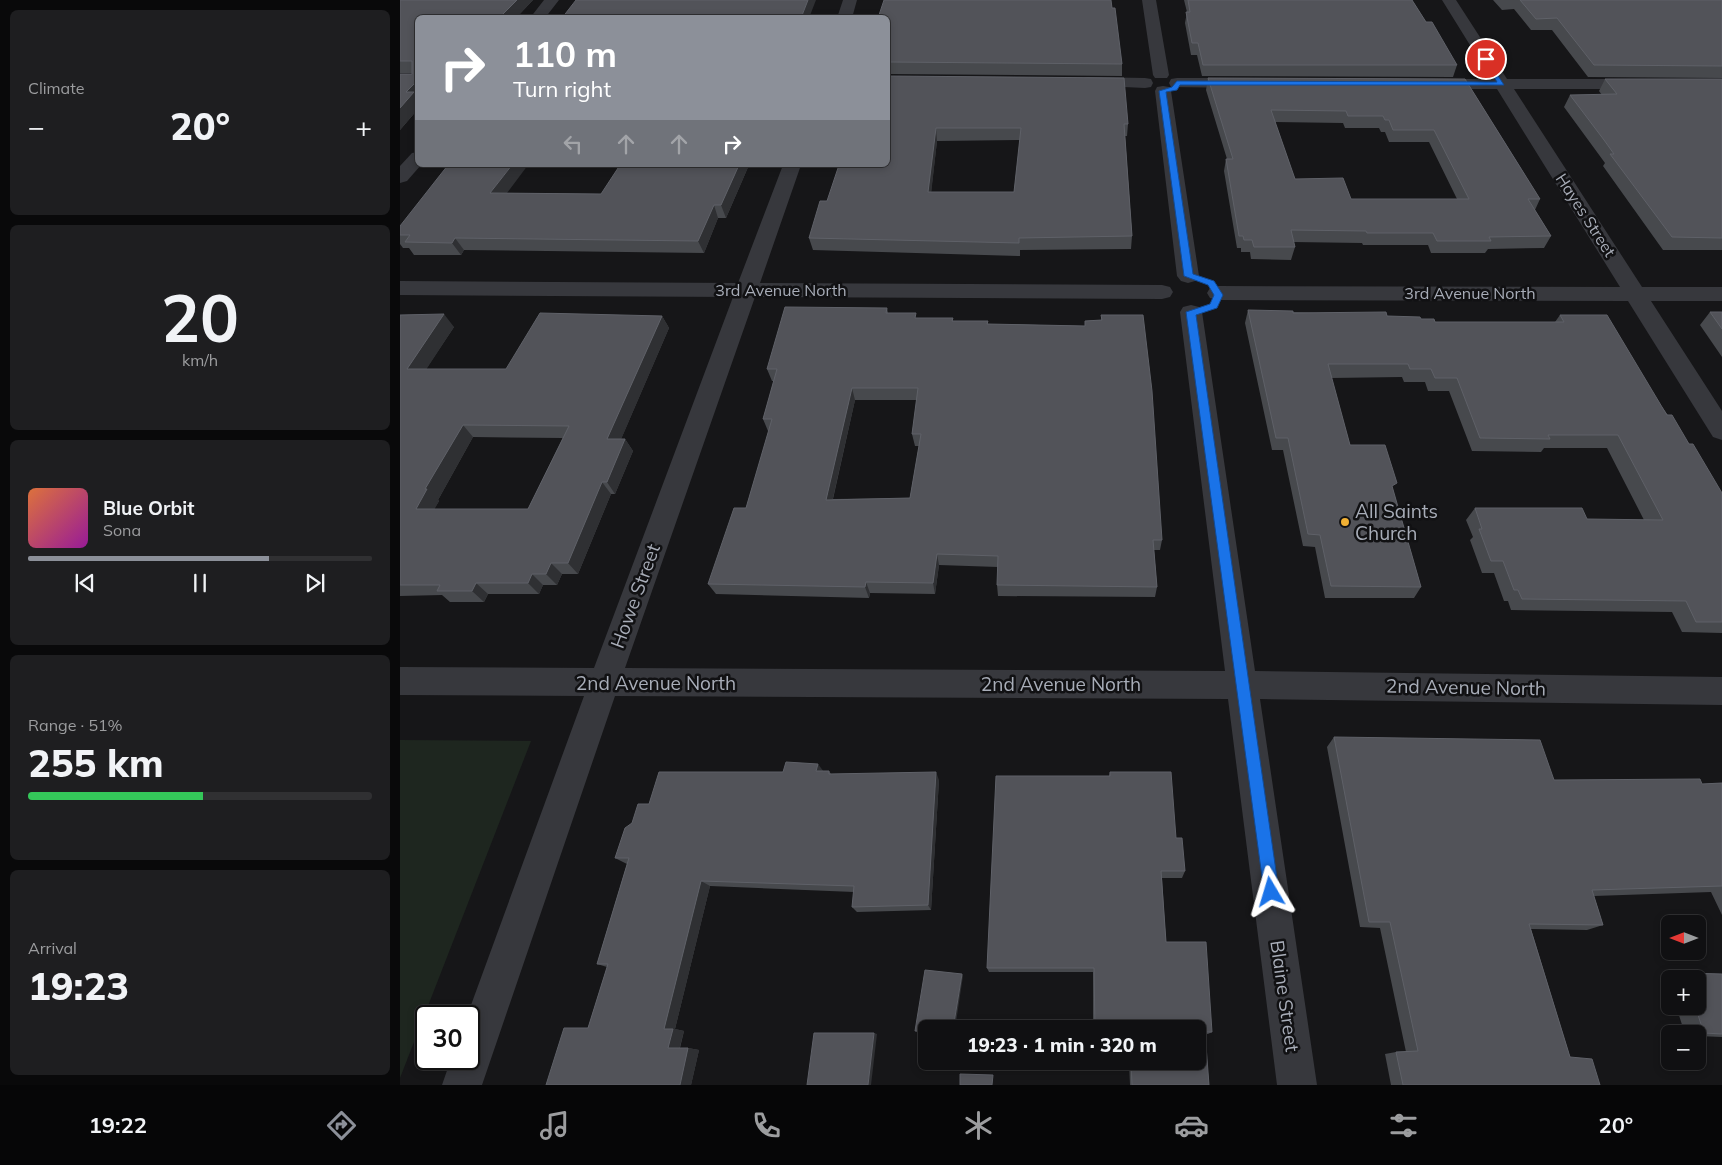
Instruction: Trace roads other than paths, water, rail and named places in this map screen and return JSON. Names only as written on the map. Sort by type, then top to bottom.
[{"type":"street","points":[[540,15],[552,0]]},
{"type":"street","points":[[845,15],[850,0]]},
{"type":"street","points":[[1149,0],[1167,83],[1188,276]]},
{"type":"street","name":"Hayes Street","points":[[1449,0],[1722,431]]},
{"type":"street","points":[[1066,82],[1145,83],[1151,77],[1167,83],[1262,83]]},
{"type":"street","points":[[1417,84],[1654,84]]},
{"type":"street","points":[[400,178],[415,160]]},
{"type":"street","name":"Howe Street","points":[[462,1085],[604,683],[791,167]]},
{"type":"street","points":[[1188,276],[1204,279],[1211,283],[1218,293],[1218,301],[1214,306],[1200,312],[1191,312],[1174,308],[1163,298],[1162,292],[1169,281],[1188,276]]},
{"type":"street","name":"3rd Avenue North","points":[[400,288],[1162,292]]},
{"type":"street","name":"3rd Avenue North","points":[[1218,293],[1722,294]]},
{"type":"street","name":"Blaine Street","points":[[1191,312],[1297,1085]]},
{"type":"street","name":"2nd Avenue North","points":[[400,681],[1243,685],[1722,691]]},
{"type":"place","name":"All Saints Church","points":[[1345,522]]}]
